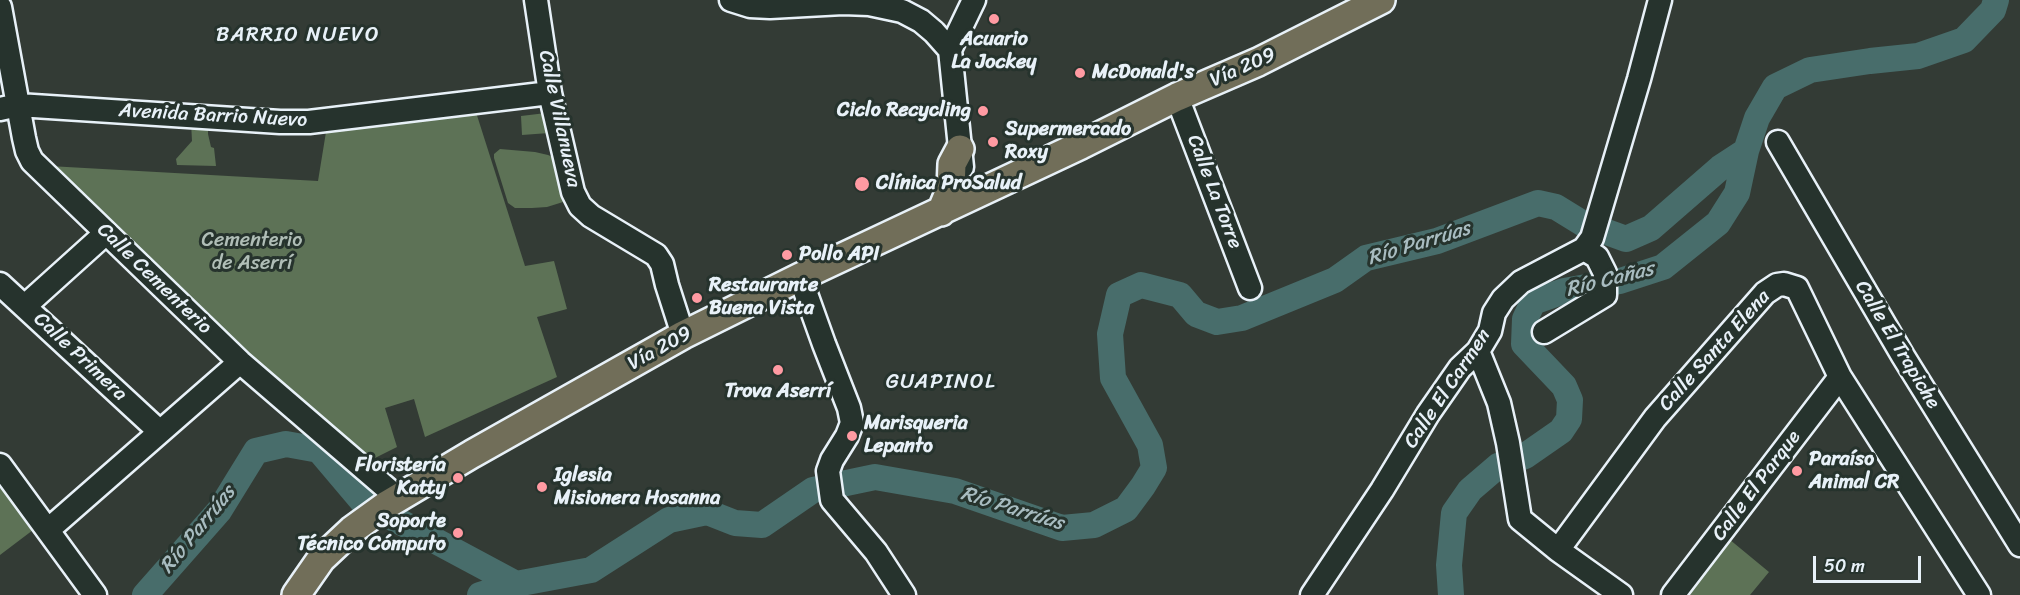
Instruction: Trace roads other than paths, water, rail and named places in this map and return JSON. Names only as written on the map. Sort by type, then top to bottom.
[{"type":"main road","name":"Vía 209","points":[[296,595],[321,559],[352,530],[386,506],[472,454],[683,335],[966,201],[1177,97],[1258,62],[1380,0]]},
{"type":"main road","points":[[941,212],[951,188],[952,164],[960,149]]},
{"type":"street","name":"Calle Villanueva","points":[[536,0],[550,93],[573,192],[580,206],[608,228],[656,255],[662,264],[683,335]]},
{"type":"street","points":[[731,0],[744,5],[770,7],[869,4],[902,11],[921,21],[950,50]]},
{"type":"street","points":[[966,201],[950,50],[974,0]]},
{"type":"street","points":[[1544,333],[1605,284],[1591,235],[1639,79],[1660,0]]},
{"type":"street","name":"Calle Cementerio","points":[[0,7],[9,107],[32,161],[386,506]]},
{"type":"street","name":"Avenida Barrio Nuevo","points":[[9,107],[309,122],[550,93]]},
{"type":"street","name":"Calle La Torre","points":[[1177,97],[1250,288]]},
{"type":"street","name":"Calle El Trapiche","points":[[1778,142],[1903,356],[2020,545]]},
{"type":"street","points":[[25,306],[106,233]]},
{"type":"street","name":"Calle El Carmen","points":[[1312,595],[1382,490],[1428,414],[1460,368],[1478,351],[1490,331],[1494,313],[1503,299],[1521,282],[1591,235]]},
{"type":"street","points":[[800,278],[849,408],[852,423],[828,471],[832,500],[876,552],[903,595]]},
{"type":"street","name":"Calle Primera","points":[[0,284],[159,431]]},
{"type":"street","name":"Calle Santa Elena","points":[[1558,550],[1655,418],[1771,288],[1784,284],[1797,288],[1840,377],[1980,595]]},
{"type":"street","points":[[1478,351],[1499,403],[1509,443],[1520,519],[1558,550],[1621,595]]},
{"type":"street","points":[[48,530],[240,362]]},
{"type":"street","name":"Calle El Parque","points":[[1673,595],[1840,377]]},
{"type":"street","points":[[0,465],[94,595]]},
{"type":"waterway","name":"Río Cañas","points":[[1451,595],[1449,565],[1454,513],[1470,490],[1498,466],[1525,456],[1561,431],[1569,419],[1570,400],[1564,386],[1524,344],[1525,319],[1533,302],[1564,291],[1620,281],[1663,267],[1718,223],[1737,193],[1746,151],[1757,118],[1775,87],[1810,70],[1918,56],[1964,40],[1993,10],[1996,0]]},
{"type":"waterway","name":"Río Parrúas","points":[[145,595],[219,511],[256,451],[286,444],[319,450],[363,502],[516,584],[591,570],[669,520],[707,512],[735,523],[762,525],[813,490],[875,477],[955,491],[1062,528],[1094,525],[1126,509],[1154,468],[1150,445],[1113,378],[1110,334],[1119,295],[1141,285],[1180,295],[1196,314],[1217,322],[1242,318],[1335,280],[1366,258],[1437,241],[1538,203],[1556,207],[1582,223],[1626,239],[1651,228],[1720,168],[1746,151]]},
{"type":"waterway","points":[[480,595],[516,584]]},
{"type":"place","name":"Acuario La Jockey","points":[[994,19]]},
{"type":"place","name":"McDonald's","points":[[1080,73]]},
{"type":"place","name":"Ciclo Recycling","points":[[983,111]]},
{"type":"place","name":"Supermercado Roxy","points":[[993,142]]},
{"type":"place","name":"Clínica ProSalud","points":[[862,184]]},
{"type":"place","name":"Pollo API","points":[[787,255]]},
{"type":"place","name":"Restaurante Buena Vista","points":[[697,298]]},
{"type":"place","name":"Trova Aserrí","points":[[778,370]]},
{"type":"place","name":"Marisqueria Lepanto","points":[[852,436]]},
{"type":"place","name":"Paraíso Animal CR","points":[[1797,471]]},
{"type":"place","name":"Floristería Katty","points":[[458,478]]},
{"type":"place","name":"Iglesia Misionera Hosanna","points":[[542,487]]},
{"type":"place","name":"Soporte Técnico Cómputo","points":[[458,533]]},
{"type":"district","name":"BARRIO NUEVO","points":[[298,36]]},
{"type":"district","name":"GUAPINOL","points":[[941,383]]},
{"type":"park label","name":"Cementerio de Aserrí","points":[[252,252]]}]
